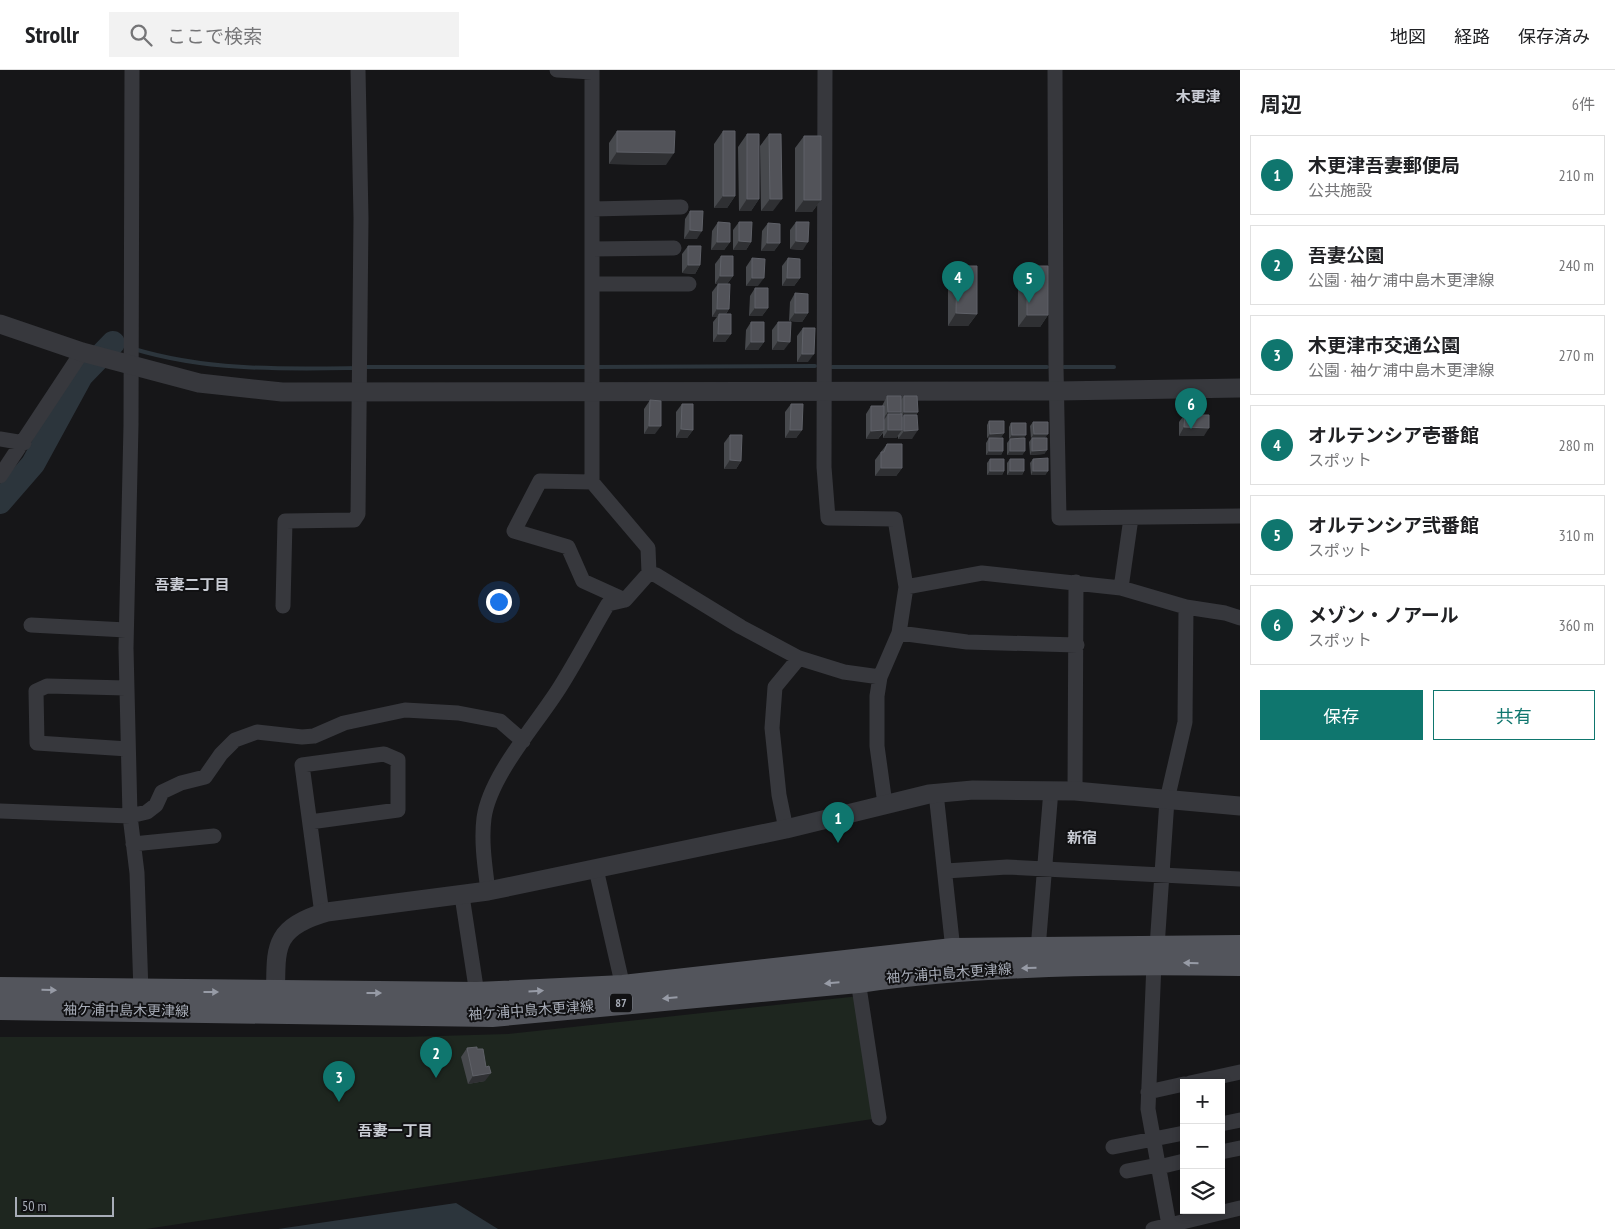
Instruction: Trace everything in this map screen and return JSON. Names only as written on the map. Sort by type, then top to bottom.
[{"type":"main road","name":"袖ケ浦中島木更津線","points":[[0,1008],[275,1002],[477,994],[857,971],[916,972],[1240,947]]},
{"type":"main road","name":"袖ケ浦中島木更津線","points":[[0,988],[141,992],[492,1015],[857,971],[953,950],[1038,949],[1155,955],[1240,964]]},
{"type":"street","points":[[132,70],[126,688],[130,816],[138,874],[141,992]]},
{"type":"street","points":[[283,606],[285,521],[354,520],[358,514],[361,218],[358,70]]},
{"type":"street","points":[[488,891],[483,854],[484,817],[494,789],[522,741],[560,687],[608,604],[625,600],[649,573],[648,548],[592,482],[592,71],[557,70]]},
{"type":"street","points":[[825,70],[824,467],[828,518],[895,519],[906,587],[899,632],[880,677],[876,714],[879,764],[885,804]]},
{"type":"street","points":[[1055,70],[1059,518],[1240,516]]},
{"type":"street","points":[[592,209],[680,207]]},
{"type":"street","points":[[592,249],[674,248]]},
{"type":"street","points":[[592,284],[689,284]]},
{"type":"street","points":[[0,324],[82,352],[199,383],[282,392],[360,390],[1057,391],[1240,388]]},
{"type":"street","points":[[0,476],[82,352]]},
{"type":"street","points":[[0,439],[24,442]]},
{"type":"street","points":[[592,482],[540,481],[514,531],[568,547],[583,581],[625,600]]},
{"type":"street","points":[[1120,588],[1131,518]]},
{"type":"street","points":[[906,587],[982,572],[1120,588],[1186,607],[1225,613],[1240,618]]},
{"type":"street","points":[[649,573],[656,575],[740,627],[799,658],[844,672],[880,677]]},
{"type":"street","points":[[1075,791],[1076,582]]},
{"type":"street","points":[[1169,1225],[1148,1109],[1148,1092],[1155,955],[1167,800],[1186,722],[1186,607]]},
{"type":"street","points":[[31,625],[126,630]]},
{"type":"street","points":[[899,632],[967,642],[1077,645]]},
{"type":"street","points":[[786,829],[778,786],[772,728],[775,687],[799,658]]},
{"type":"street","points":[[126,688],[47,686],[36,691],[36,734],[37,742],[128,749]]},
{"type":"street","points":[[0,811],[130,816],[147,812],[156,805],[162,792],[181,783],[205,777],[221,754],[235,740],[257,732],[302,737],[314,736],[344,723],[405,710],[458,713],[500,721],[522,741]]},
{"type":"street","points":[[310,822],[398,810],[398,760],[384,754],[302,765],[322,914]]},
{"type":"street","points":[[275,1002],[276,951],[283,938],[307,918],[322,914],[488,891],[786,829],[936,793],[973,790],[1075,791],[1240,806]]},
{"type":"street","points":[[1038,949],[1051,790]]},
{"type":"street","points":[[936,793],[946,871],[953,950]]},
{"type":"street","points":[[134,844],[214,836]]},
{"type":"street","points":[[946,871],[1007,867],[1240,879]]},
{"type":"street","points":[[596,869],[623,986]]},
{"type":"street","points":[[462,896],[477,994]]},
{"type":"street","points":[[857,971],[879,1118]]},
{"type":"street","points":[[1208,1079],[1240,1072]]},
{"type":"street","points":[[1148,1092],[1180,1085]]},
{"type":"street","points":[[1225,1123],[1240,1120]]},
{"type":"street","points":[[1114,1146],[1180,1134]]},
{"type":"street","points":[[1225,1151],[1240,1148]]},
{"type":"street","points":[[1127,1172],[1180,1162]]},
{"type":"street","points":[[1153,1229],[1240,1208]]},
{"type":"shaded area","points":[[860,996],[879,1118],[146,1229],[0,1229],[0,1037],[404,1037],[508,1034]]},
{"type":"shaded area","points":[[456,1203],[498,1229],[278,1229]]},
{"type":"building","points":[[617,131],[675,131],[674,153],[617,152]]},
{"type":"building","points":[[723,131],[735,131],[735,196],[723,196]]},
{"type":"building","points":[[747,134],[759,134],[759,199],[747,199]]},
{"type":"building","points":[[769,134],[781,134],[782,199],[770,199]]},
{"type":"building","points":[[804,136],[821,136],[821,200],[804,200]]},
{"type":"building","points":[[690,211],[703,211],[702,231],[690,230]]},
{"type":"building","points":[[718,222],[730,223],[730,242],[717,242]]},
{"type":"building","points":[[739,222],[752,222],[751,242],[739,241]]},
{"type":"building","points":[[796,222],[809,222],[808,242],[796,241]]},
{"type":"building","points":[[768,223],[780,224],[780,243],[767,243]]},
{"type":"building","points":[[688,246],[701,246],[700,265],[688,265]]},
{"type":"building","points":[[721,256],[733,256],[733,276],[720,276]]},
{"type":"building","points":[[752,258],[765,259],[764,278],[752,278]]},
{"type":"building","points":[[788,258],[800,259],[800,278],[787,278]]},
{"type":"building","points":[[957,266],[977,266],[977,314],[956,313]]},
{"type":"building","points":[[1027,266],[1048,266],[1048,315],[1027,315]]},
{"type":"building","points":[[718,284],[730,284],[729,309],[717,309]]},
{"type":"building","points":[[755,288],[768,288],[768,308],[755,308]]},
{"type":"building","points":[[795,293],[808,294],[808,313],[795,313]]},
{"type":"building","points":[[719,314],[731,314],[731,334],[718,334]]},
{"type":"building","points":[[751,322],[764,322],[764,342],[751,342]]},
{"type":"building","points":[[778,322],[791,322],[790,342],[778,341]]},
{"type":"building","points":[[803,328],[815,328],[814,354],[802,354]]},
{"type":"building","points":[[887,396],[901,396],[901,412],[888,412]]},
{"type":"building","points":[[904,396],[917,396],[918,412],[904,412]]},
{"type":"building","points":[[650,400],[661,401],[661,426],[649,426]]},
{"type":"building","points":[[682,404],[693,404],[693,430],[681,429]]},
{"type":"building","points":[[791,404],[803,404],[802,430],[790,430]]},
{"type":"building","points":[[871,406],[884,406],[884,430],[871,431]]},
{"type":"building","points":[[1192,411],[1202,411],[1202,415],[1209,415],[1209,428],[1184,427],[1185,414],[1192,414]]},
{"type":"building","points":[[888,414],[902,414],[902,430],[888,430]]},
{"type":"building","points":[[904,415],[917,415],[918,430],[904,431]]},
{"type":"building","points":[[989,421],[1004,421],[1004,433],[990,434]]},
{"type":"building","points":[[1033,422],[1048,422],[1048,434],[1034,434]]},
{"type":"building","points":[[1011,423],[1026,423],[1026,435],[1012,435]]},
{"type":"building","points":[[730,435],[742,435],[741,461],[730,460]]},
{"type":"building","points":[[989,438],[1003,438],[1003,451],[989,451]]},
{"type":"building","points":[[1025,438],[1025,451],[1010,451],[1010,439]]},
{"type":"building","points":[[1032,438],[1047,438],[1047,450],[1032,451]]},
{"type":"building","points":[[887,444],[902,444],[902,468],[881,468],[881,452],[884,452]]},
{"type":"building","points":[[1048,458],[1048,471],[1033,471],[1033,459]]},
{"type":"building","points":[[990,459],[1004,459],[1004,471],[990,471]]},
{"type":"building","points":[[1010,459],[1024,459],[1024,471],[1010,471]]},
{"type":"building","points":[[477,1047],[477,1049],[483,1049],[486,1067],[489,1066],[491,1073],[473,1076],[467,1048]]},
{"type":"waterway","points":[[113,343],[128,347]]},
{"type":"waterway","points":[[0,502],[33,464],[81,376],[113,343]]},
{"type":"waterway","points":[[134,349],[161,356],[217,365],[300,369],[356,368]]},
{"type":"waterway","points":[[595,367],[815,366]]},
{"type":"waterway","points":[[363,367],[588,367]]},
{"type":"waterway","points":[[832,367],[1047,367]]},
{"type":"waterway","points":[[1064,367],[1114,367]]},
{"type":"place","name":"オルテンシア壱番館","points":[[958,302]]},
{"type":"place","name":"オルテンシア弐番館","points":[[1029,303]]},
{"type":"place","name":"メゾン・ノアール","points":[[1191,429]]},
{"type":"place","name":"木更津吾妻郵便局","points":[[838,843]]},
{"type":"place","name":"吾妻公園","points":[[436,1078]]},
{"type":"place","name":"木更津市交通公園","points":[[339,1102]]},
{"type":"district","name":"木更津","points":[[1198,97]]},
{"type":"district","name":"吾妻二丁目","points":[[192,585]]},
{"type":"district","name":"新宿","points":[[1082,838]]},
{"type":"district","name":"吾妻一丁目","points":[[395,1131]]}]
